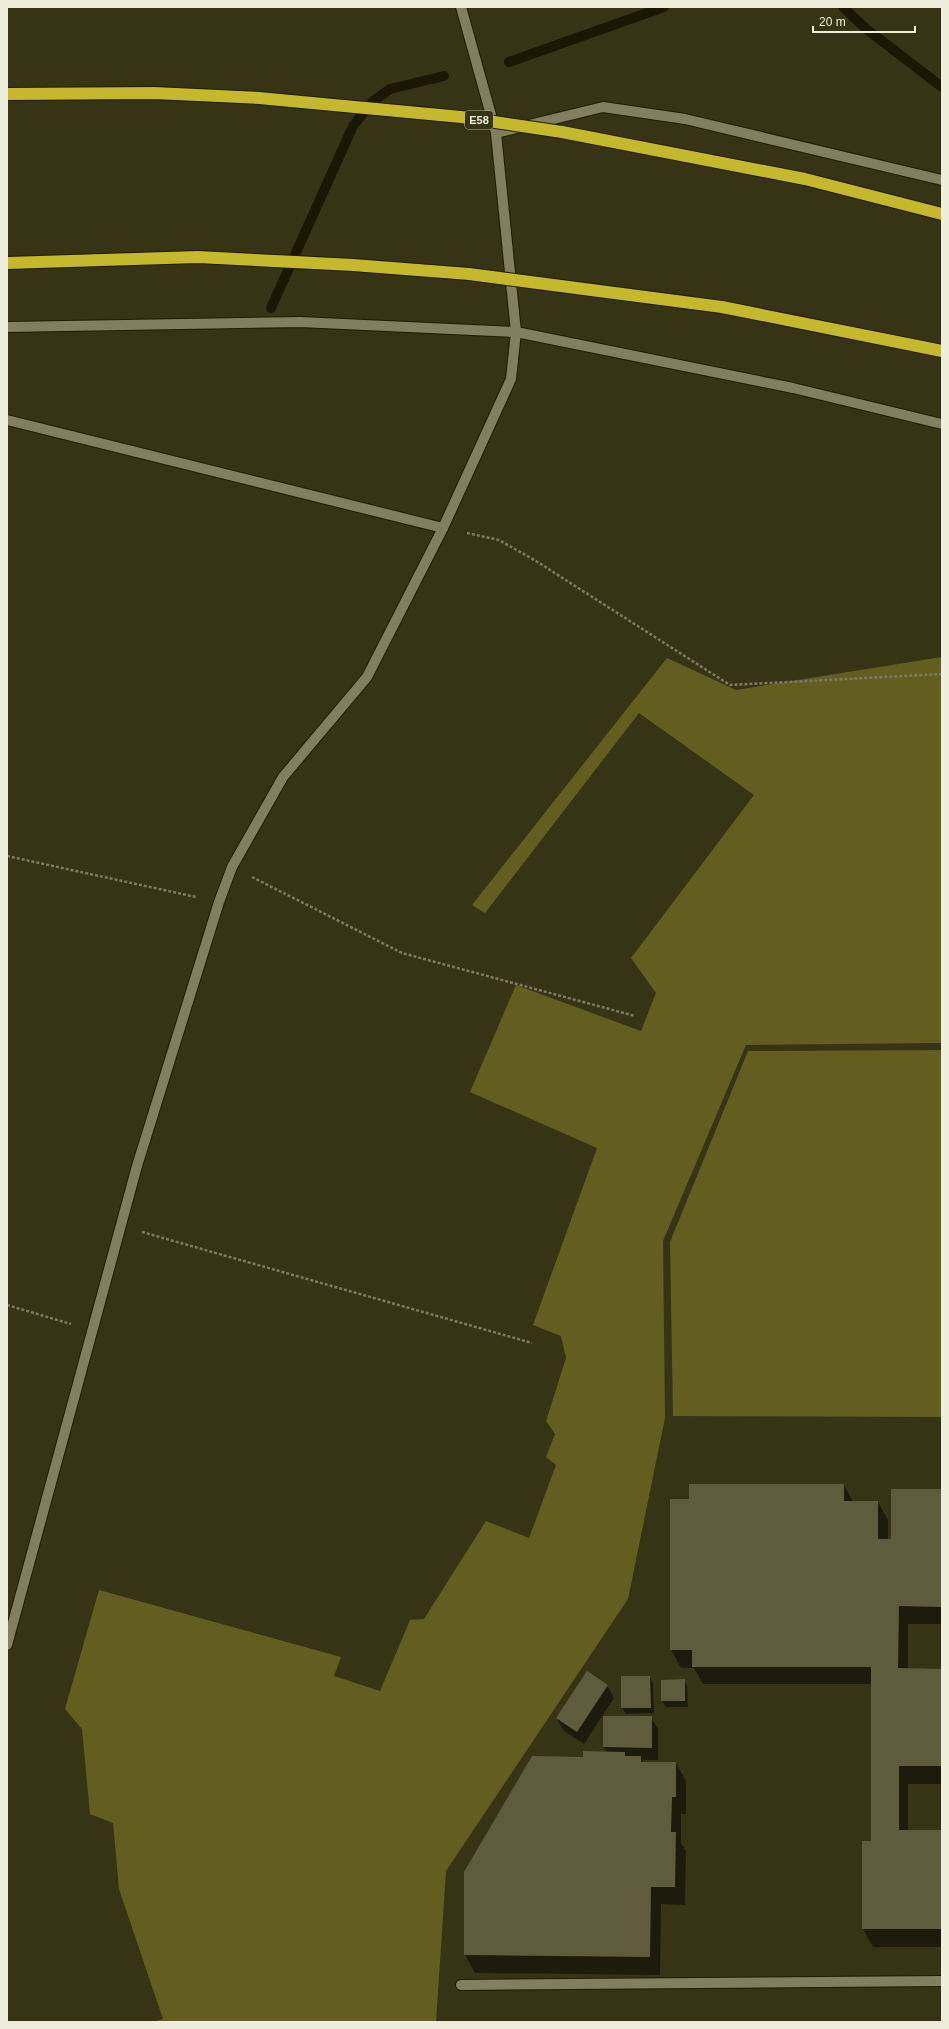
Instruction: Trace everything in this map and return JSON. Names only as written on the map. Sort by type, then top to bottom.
[{"type":"highway","name":"E58","points":[[7,94],[154,93],[259,98],[461,117],[562,132],[805,179],[942,214]]},
{"type":"highway","points":[[7,262],[198,257],[353,265],[469,274],[722,308],[942,351]]},
{"type":"street","points":[[7,1645],[137,1166],[219,902],[232,868],[283,777],[368,677],[443,528],[511,379],[516,332],[496,133],[462,7]]},
{"type":"street","points":[[496,133],[603,107],[685,118],[942,180]]},
{"type":"street","points":[[7,327],[300,322],[516,332],[793,388],[942,424]]},
{"type":"street","points":[[7,420],[443,528]]},
{"type":"street","points":[[461,1985],[942,1981]]},
{"type":"path","points":[[443,528],[499,540],[536,561],[730,685],[942,674]]},
{"type":"path","points":[[7,856],[219,902]]},
{"type":"path","points":[[232,868],[402,953],[635,1016]]},
{"type":"path","points":[[121,1226],[532,1343]]},
{"type":"path","points":[[7,1305],[92,1331]]},
{"type":"shaded area","points":[[942,657],[942,1043],[746,1045],[663,1241],[665,1418],[628,1599],[446,1871],[436,2022],[154,2022],[163,2019],[119,1889],[113,1823],[90,1814],[82,1729],[65,1709],[99,1590],[341,1657],[334,1676],[380,1691],[410,1620],[424,1619],[486,1521],[529,1538],[556,1465],[546,1457],[555,1434],[546,1421],[566,1358],[561,1336],[533,1325],[597,1148],[470,1092],[516,985],[641,1031],[656,993],[631,958],[754,795],[639,713],[485,913],[472,905],[667,658],[736,690]]},
{"type":"shaded area","points":[[942,1050],[942,1417],[673,1416],[670,1242],[748,1051]]},
{"type":"building","points":[[689,1484],[844,1484],[844,1501],[878,1501],[878,1539],[891,1539],[891,1489],[942,1489],[942,1607],[899,1606],[898,1668],[942,1669],[942,1766],[899,1766],[899,1830],[942,1830],[942,1929],[862,1929],[862,1841],[871,1841],[871,1667],[692,1667],[692,1650],[670,1650],[670,1499],[689,1499]]},
{"type":"building","points":[[587,1671],[608,1685],[577,1732],[556,1718]]},
{"type":"building","points":[[621,1676],[650,1676],[651,1708],[621,1708]]},
{"type":"building","points":[[685,1679],[685,1701],[661,1701],[661,1680]]},
{"type":"building","points":[[603,1716],[652,1716],[652,1748],[603,1747]]},
{"type":"building","points":[[583,1751],[625,1752],[625,1756],[641,1756],[641,1762],[676,1762],[676,1797],[672,1797],[671,1832],[676,1832],[675,1887],[651,1887],[650,1957],[464,1955],[464,1872],[532,1756],[583,1757]]},
{"type":"waterway","points":[[509,62],[664,7]]},
{"type":"waterway","points":[[843,7],[865,28],[942,87]]},
{"type":"waterway","points":[[271,308],[353,126],[372,102],[390,89],[444,76]]}]
